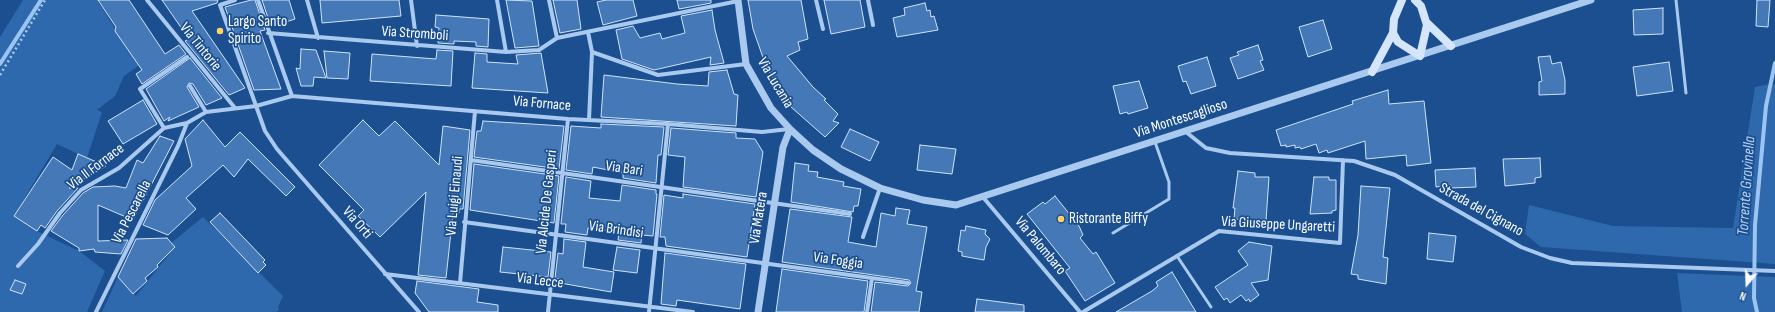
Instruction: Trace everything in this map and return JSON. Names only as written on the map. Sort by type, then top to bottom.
[{"type":"main road","points":[[1372,72],[1393,33],[1394,19],[1402,0]]},
{"type":"main road","points":[[1393,33],[1398,42],[1420,56],[1425,40],[1427,23],[1421,6],[1414,0]]},
{"type":"main road","points":[[1427,23],[1451,46]]},
{"type":"street","name":"Via Tintorie","points":[[147,0],[235,108]]},
{"type":"street","points":[[219,2],[235,0]]},
{"type":"street","points":[[190,86],[206,112],[256,106],[292,96],[268,32],[258,0]]},
{"type":"street","points":[[307,0],[318,38]]},
{"type":"street","points":[[411,0],[417,46]]},
{"type":"street","points":[[497,0],[506,52]]},
{"type":"street","points":[[549,0],[557,38],[738,1]]},
{"type":"street","points":[[816,0],[823,29]]},
{"type":"street","points":[[868,0],[873,25]]},
{"type":"street","name":"Via Montescaglioso","points":[[790,129],[814,150],[842,169],[880,188],[924,200],[956,205],[1372,72],[1591,0]]},
{"type":"street","name":"Via Lucania","points":[[738,1],[746,64],[771,108],[790,129]]},
{"type":"street","name":"Via Orti","points":[[219,2],[265,131],[277,149],[419,312]]},
{"type":"street","name":"Via Stromboli","points":[[268,32],[318,38],[506,52],[539,50],[557,38]]},
{"type":"street","points":[[588,32],[592,52],[589,120]]},
{"type":"street","points":[[592,52],[658,75],[746,64]]},
{"type":"street","points":[[164,128],[140,90],[187,57]]},
{"type":"street","name":"Via Fornace","points":[[292,96],[568,119],[668,124],[762,132],[790,129]]},
{"type":"street","name":"Via Luigi Einaudi","points":[[460,283],[464,222],[475,111]]},
{"type":"street","name":"Via II Fornace","points":[[18,266],[38,244],[60,213],[81,190],[119,168],[164,128],[186,123],[206,112]]},
{"type":"street","name":"Via Alcide De Gasperi","points":[[548,312],[568,119]]},
{"type":"street","name":"Via Pescarella","points":[[96,312],[178,146],[186,123]]},
{"type":"street","points":[[649,312],[668,124]]},
{"type":"street","name":"Via Matera","points":[[758,312],[783,147],[790,129]]},
{"type":"street","name":"Strada del Cignano","points":[[1186,132],[1206,148],[1230,153],[1354,160],[1395,175],[1521,247],[1550,258],[1572,262],[1698,269],[1775,271]]},
{"type":"street","name":"Via Bari","points":[[471,160],[850,214]]},
{"type":"street","name":"Via Giuseppe Ungaretti","points":[[1081,312],[1219,231],[1340,243],[1343,160]]},
{"type":"street","points":[[863,237],[880,188]]},
{"type":"street","name":"Via Palombaro","points":[[982,196],[1081,312]]},
{"type":"street","name":"Via Brindisi","points":[[464,222],[765,263]]},
{"type":"street","name":"Via Foggia","points":[[765,263],[908,283]]},
{"type":"street","name":"Via Lecce","points":[[385,274],[693,312]]},
{"type":"street","points":[[867,312],[872,278]]},
{"type":"lane","points":[[1676,0],[1686,94]]},
{"type":"lane","points":[[1113,232],[1169,199],[1169,182],[1155,142]]},
{"type":"lane","points":[[1177,256],[1211,307]]},
{"type":"path","points":[[0,74],[45,0]]},
{"type":"shaded area","points":[[23,0],[97,0],[132,56],[141,64],[124,76],[115,96],[97,110],[102,112],[87,158],[57,144],[14,216],[37,231],[79,251],[105,271],[87,312],[0,312],[0,37]]},
{"type":"shaded area","points":[[1770,84],[1775,85],[1775,264],[1541,247],[1525,234],[1529,205],[1613,226],[1733,228],[1755,87]]},
{"type":"shaded area","points":[[203,217],[283,296],[278,307],[279,310],[276,312],[102,312],[118,277],[136,296],[174,248],[171,243]]},
{"type":"shaded area","points":[[1677,273],[1775,277],[1775,312],[1682,312]]},
{"type":"building","points":[[98,0],[129,0],[165,54],[179,45],[186,54],[142,84],[136,74],[142,70],[115,31],[116,27]]},
{"type":"building","points":[[162,0],[218,0],[217,3],[192,11],[245,88],[229,95],[185,41],[189,39]]},
{"type":"building","points":[[255,0],[265,30],[260,31],[281,89],[254,90],[225,7]]},
{"type":"building","points":[[262,0],[289,0],[295,19],[271,27]]},
{"type":"building","points":[[320,0],[399,0],[401,16],[322,23]]},
{"type":"building","points":[[506,0],[532,1],[539,46],[515,48]]},
{"type":"building","points":[[553,0],[577,0],[581,29],[560,33]]},
{"type":"building","points":[[606,0],[633,0],[637,16],[603,25],[597,2]]},
{"type":"building","points":[[677,0],[711,0],[711,3],[679,9]]},
{"type":"building","points":[[748,0],[801,0],[808,39],[798,42],[800,50],[787,56],[813,87],[826,99],[824,100],[838,114],[833,121],[839,123],[825,137],[791,107],[793,105],[767,69],[753,29]]},
{"type":"building","points":[[824,0],[860,0],[865,27],[831,34]]},
{"type":"building","points":[[1757,0],[1770,0],[1768,27],[1756,26]]},
{"type":"building","points":[[925,3],[927,11],[930,10],[931,17],[934,16],[938,30],[897,37],[893,18],[905,15],[904,8]]},
{"type":"building","points":[[1663,8],[1663,34],[1634,35],[1633,10]]},
{"type":"building","points":[[712,10],[715,30],[724,63],[710,65],[711,57],[654,70],[622,59],[616,30],[633,26],[640,38],[660,33],[662,39],[685,33],[681,16]]},
{"type":"building","points":[[436,15],[489,19],[488,47],[476,46],[476,42],[454,41],[454,44],[438,43],[439,28],[435,27]]},
{"type":"building","points":[[1323,20],[1332,49],[1308,57],[1299,27]]},
{"type":"building","points":[[1258,45],[1263,60],[1260,61],[1264,70],[1238,79],[1230,58],[1239,55],[1237,52]]},
{"type":"building","points":[[301,49],[316,50],[326,78],[314,77],[313,86],[301,86],[296,68],[300,69]]},
{"type":"building","points":[[437,50],[453,51],[451,86],[370,81],[372,54],[436,59]]},
{"type":"building","points":[[324,51],[350,53],[348,79],[327,78]]},
{"type":"building","points":[[475,53],[487,54],[487,62],[518,64],[516,55],[541,53],[548,93],[472,88]]},
{"type":"building","points":[[1550,56],[1552,64],[1561,62],[1565,80],[1565,94],[1539,95],[1539,82],[1542,81],[1538,57]]},
{"type":"building","points":[[1207,57],[1216,86],[1191,94],[1186,81],[1183,82],[1178,66]]},
{"type":"building","points":[[190,58],[222,98],[206,105],[193,84],[189,83],[187,87],[199,107],[168,121],[170,117],[164,121],[146,89]]},
{"type":"building","points":[[1669,62],[1673,91],[1637,96],[1633,67]]},
{"type":"building","points":[[727,70],[734,94],[738,95],[736,126],[601,117],[604,75],[677,84],[708,86],[709,72]]},
{"type":"building","points":[[1139,81],[1148,108],[1128,114],[1127,112],[1120,114],[1113,86]]},
{"type":"building","points":[[1388,90],[1389,104],[1424,101],[1431,163],[1407,166],[1406,155],[1366,159],[1365,141],[1328,153],[1327,150],[1319,153],[1316,144],[1301,149],[1300,147],[1295,148],[1295,145],[1286,147],[1286,145],[1281,146],[1276,130],[1353,104],[1352,101]]},
{"type":"building","points":[[143,100],[157,124],[123,144],[108,121]]},
{"type":"building","points":[[203,120],[225,147],[240,132],[295,187],[286,196],[248,159],[234,177],[223,165],[186,198],[196,209],[168,235],[143,225],[155,200],[192,166],[185,139]]},
{"type":"building","points":[[363,120],[379,136],[395,121],[439,165],[443,126],[470,130],[463,209],[459,209],[459,213],[453,213],[446,278],[418,275],[426,192],[380,237],[358,216],[364,210],[319,165]]},
{"type":"building","points":[[483,121],[564,126],[559,169],[474,157],[477,131],[481,131]]},
{"type":"building","points":[[601,124],[664,127],[661,155],[658,155],[656,183],[623,178],[623,173],[593,167],[592,174],[566,170],[571,126],[601,128]]},
{"type":"building","points":[[671,128],[736,133],[736,138],[755,139],[763,152],[756,197],[683,187],[685,157],[668,155]]},
{"type":"building","points":[[850,129],[879,142],[870,161],[841,147]]},
{"type":"building","points":[[160,136],[174,141],[133,220],[98,205],[98,241],[128,240],[121,254],[95,252],[94,249],[79,251],[79,248],[51,231],[83,193],[93,187],[115,186],[126,188],[137,160],[143,163]]},
{"type":"building","points":[[920,145],[956,149],[952,174],[917,170]]},
{"type":"building","points":[[78,154],[106,166],[69,188],[78,188],[57,211],[45,228],[41,225],[37,231],[14,216],[53,157],[72,170]]},
{"type":"building","points":[[1540,158],[1541,177],[1535,178],[1535,183],[1505,186],[1503,159]]},
{"type":"building","points":[[795,163],[809,165],[808,171],[818,172],[817,177],[844,182],[843,186],[861,189],[858,206],[854,206],[853,212],[791,202]]},
{"type":"building","points":[[474,164],[559,176],[554,223],[470,210]]},
{"type":"building","points":[[1475,168],[1476,187],[1451,188],[1451,185],[1436,187],[1435,170]]},
{"type":"building","points":[[1238,171],[1255,173],[1255,177],[1269,177],[1266,221],[1234,219],[1235,208],[1233,208]]},
{"type":"building","points":[[566,177],[591,181],[589,198],[620,201],[622,185],[656,190],[657,194],[653,236],[642,235],[641,243],[618,240],[619,232],[588,228],[587,235],[565,232],[566,224],[561,224]]},
{"type":"building","points":[[1314,177],[1329,177],[1329,180],[1336,180],[1336,210],[1332,211],[1332,213],[1310,214]]},
{"type":"building","points":[[1361,186],[1390,188],[1383,257],[1388,258],[1386,284],[1358,279],[1358,275],[1351,274],[1358,235]]},
{"type":"building","points":[[683,194],[755,204],[747,257],[666,246],[665,237],[660,237],[664,195],[683,198]]},
{"type":"building","points":[[1055,196],[1079,226],[1083,235],[1080,238],[1093,254],[1096,252],[1115,283],[1085,301],[1065,271],[1070,268],[1027,214],[1043,202],[1045,204]]},
{"type":"building","points":[[896,208],[910,210],[907,224],[927,227],[916,291],[922,292],[919,312],[871,312],[875,282],[908,286],[911,283],[909,280],[782,262],[790,209],[852,217],[848,242],[876,247],[881,213],[895,216]]},
{"type":"building","points":[[220,213],[265,260],[263,262],[266,265],[258,273],[210,222]]},
{"type":"building","points":[[966,226],[986,230],[985,234],[990,239],[986,247],[984,260],[962,256],[962,252],[958,251],[961,230],[965,231]]},
{"type":"building","points":[[1429,233],[1456,236],[1453,262],[1427,259]]},
{"type":"building","points":[[167,238],[175,247],[157,265],[158,267],[145,278],[147,281],[133,294],[118,277],[136,239]]},
{"type":"building","points":[[564,239],[586,242],[583,267],[614,272],[611,292],[560,283],[560,279],[555,278],[558,253],[563,254]]},
{"type":"building","points":[[1249,242],[1272,246],[1268,280],[1251,283],[1259,295],[1250,302],[1249,299],[1246,301],[1241,295],[1230,303],[1227,298],[1224,300],[1215,287],[1248,265],[1238,251]]},
{"type":"building","points":[[503,247],[551,252],[548,277],[500,272]]},
{"type":"building","points":[[617,247],[640,250],[637,273],[613,270]]},
{"type":"building","points":[[665,253],[746,264],[740,309],[677,300],[676,306],[661,304]]},
{"type":"building","points":[[782,269],[868,281],[864,312],[776,312]]},
{"type":"building","points":[[1172,272],[1196,312],[1116,312],[1152,291],[1158,286],[1156,282]]},
{"type":"building","points":[[15,280],[26,284],[22,294],[10,290]]},
{"type":"building","points":[[417,281],[479,289],[477,302],[498,305],[498,312],[429,312],[415,293]]},
{"type":"building","points":[[977,299],[1024,305],[1024,312],[975,312]]},
{"type":"waterway","points":[[0,64],[41,0]]},
{"type":"waterway","name":"Torrente Gravinella","points":[[1757,312],[1754,298],[1755,225],[1766,106],[1775,63]]},
{"type":"place","name":"Largo Santo Spirito","points":[[220,31]]},
{"type":"place","name":"Ristorante Biffy","points":[[1061,219]]}]
